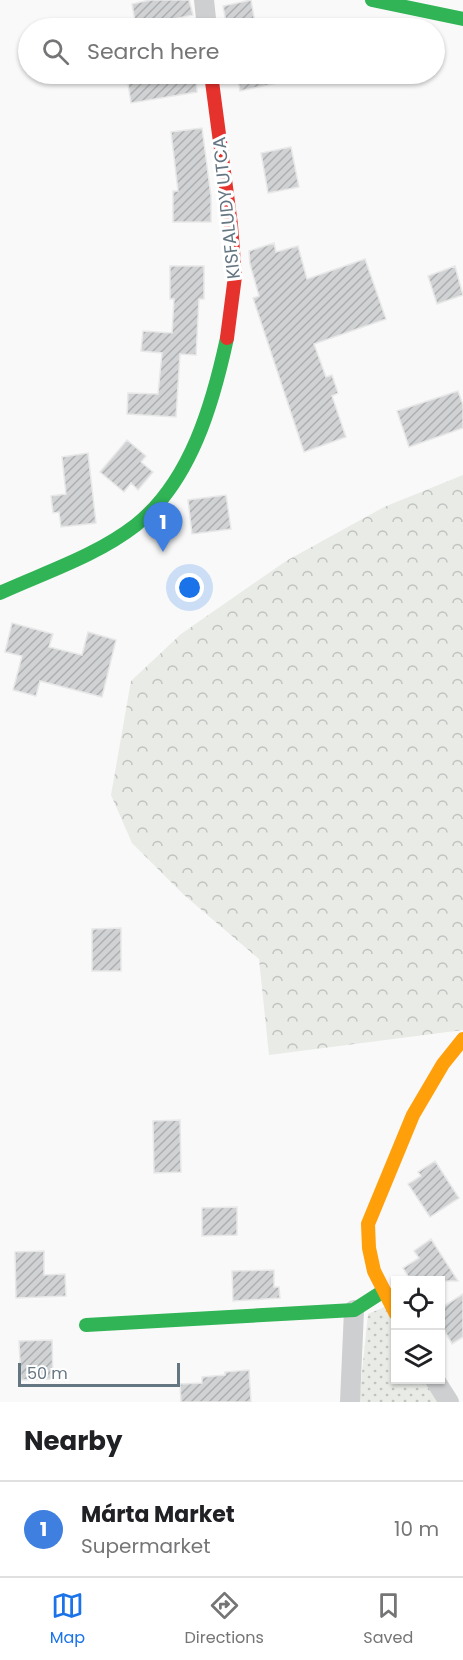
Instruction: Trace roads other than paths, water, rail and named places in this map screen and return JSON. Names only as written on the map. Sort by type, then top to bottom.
[{"type":"street","points":[[204,0],[206,18]]},
{"type":"street","points":[[372,0],[463,19]]},
{"type":"street","name":"KISFALUDY UTCA","points":[[0,594],[116,539],[138,523],[154,508],[175,479],[200,429],[225,352],[236,279],[212,84]]},
{"type":"street","points":[[391,1306],[382,1292],[366,1241],[368,1224],[413,1115],[443,1064],[463,1039]]},
{"type":"street","points":[[86,1325],[354,1310],[382,1292]]},
{"type":"street","points":[[350,1402],[354,1310]]},
{"type":"street","points":[[438,1384],[449,1402]]},
{"type":"place","name":"Márta Market","points":[[163,552]]}]
